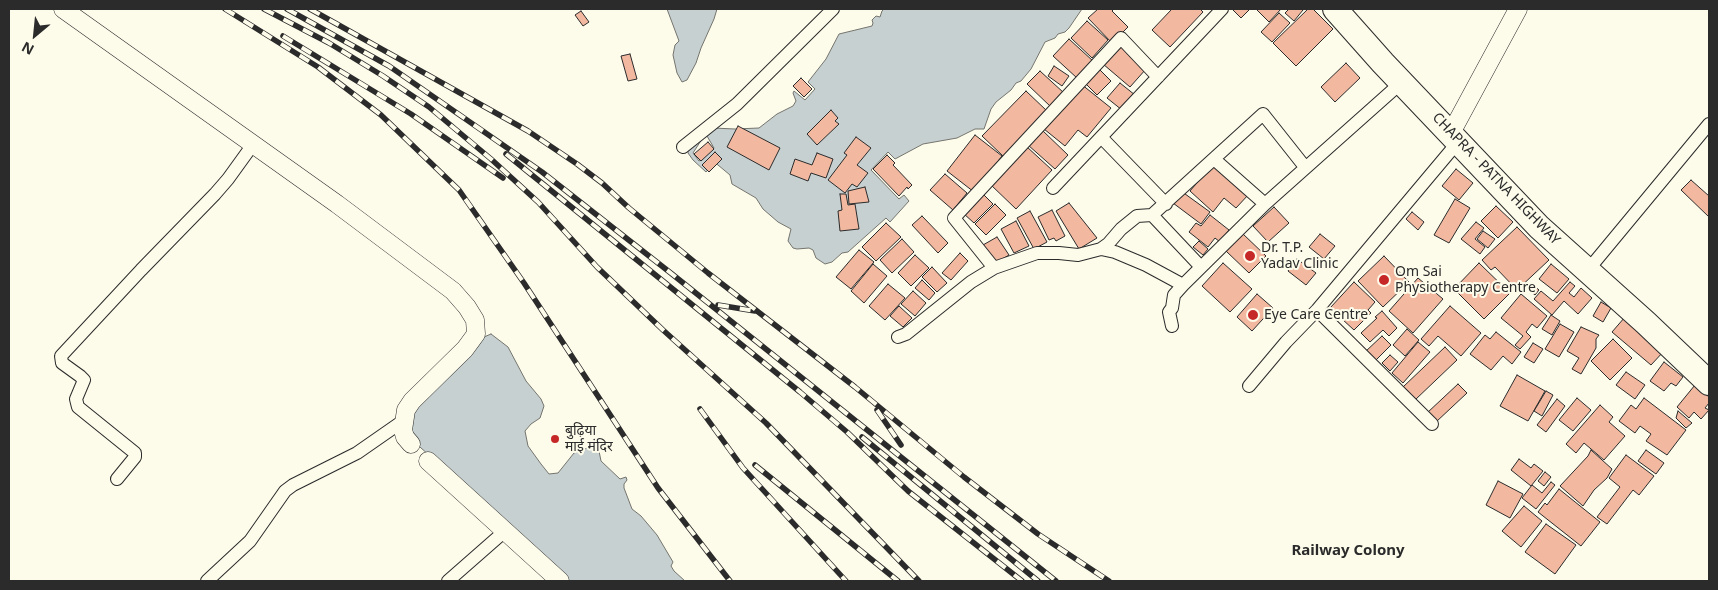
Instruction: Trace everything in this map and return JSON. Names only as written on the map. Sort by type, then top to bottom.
[{"type":"highway","name":"CHAPRA - PATNA HIGHWAY","points":[[1335,9],[1539,227],[1646,322],[1709,382]]},
{"type":"street","points":[[63,9],[337,204],[453,291],[467,307],[475,320],[476,334],[472,342],[412,401],[406,410],[403,430],[411,444],[428,461],[560,581]]},
{"type":"street","points":[[683,148],[737,104],[833,9]]},
{"type":"street","points":[[1053,188],[1222,9]]},
{"type":"street","points":[[1249,386],[1286,342],[1317,310],[1455,138],[1518,9]]},
{"type":"street","points":[[994,268],[954,218],[1120,38],[1158,77]]},
{"type":"street","points":[[1172,326],[1169,312],[1172,308],[1174,295],[1183,285],[1265,204],[1402,82]]},
{"type":"street","points":[[898,337],[906,334],[971,282],[994,268],[1037,253],[1078,255],[1101,249],[1137,216],[1152,215],[1166,204],[1263,114],[1305,167]]},
{"type":"street","points":[[1588,270],[1709,124]]},
{"type":"street","points":[[1101,138],[1166,204]]},
{"type":"street","points":[[117,479],[135,457],[135,453],[78,407],[76,399],[84,380],[62,363],[62,356],[141,270],[215,194],[254,144]]},
{"type":"street","points":[[1214,159],[1265,204]]},
{"type":"street","points":[[1152,215],[1201,266]]},
{"type":"street","points":[[1101,249],[1115,252],[1146,265],[1183,285]]},
{"type":"street","points":[[1317,310],[1432,424]]},
{"type":"street","points":[[207,581],[250,541],[286,492],[293,486],[356,453],[403,421]]},
{"type":"street","points":[[448,581],[505,531]]},
{"type":"shaded area","points":[[667,9],[717,9],[696,63],[687,80],[682,82],[677,73],[673,55],[675,45],[679,41]]},
{"type":"shaded area","points":[[884,9],[1082,9],[1065,32],[1045,42],[1031,69],[1021,81],[1016,83],[1011,90],[996,102],[991,109],[984,129],[975,129],[957,138],[923,144],[895,159],[888,152],[871,170],[899,199],[904,195],[909,201],[890,222],[886,218],[848,252],[842,253],[832,262],[825,264],[816,258],[813,250],[809,248],[793,248],[788,241],[791,229],[778,222],[763,209],[756,198],[732,184],[730,175],[718,165],[715,163],[706,172],[693,160],[688,150],[702,139],[693,153],[699,161],[714,148],[707,136],[713,128],[759,128],[777,114],[793,106],[796,101],[794,91],[805,100],[815,89],[808,82],[826,59],[839,34],[872,26],[872,20],[876,16],[880,17]]},
{"type":"shaded area","points":[[491,334],[508,347],[526,381],[541,399],[544,406],[540,418],[525,431],[528,446],[541,464],[549,474],[558,473],[574,453],[590,447],[599,451],[601,461],[620,479],[626,477],[627,480],[624,488],[632,509],[641,516],[657,535],[673,562],[671,566],[674,571],[685,581],[570,581],[411,439],[407,417],[468,358],[484,337]]},
{"type":"building","points":[[1098,9],[1114,9],[1112,11],[1128,27],[1112,43],[1088,18]]},
{"type":"building","points":[[1172,9],[1200,9],[1203,12],[1170,47],[1152,30]]},
{"type":"building","points":[[1232,9],[1250,9],[1241,18]]},
{"type":"building","points":[[1258,9],[1281,9],[1269,22]]},
{"type":"building","points":[[1289,9],[1303,10],[1294,21],[1285,13]]},
{"type":"building","points":[[1308,9],[1313,9],[1333,29],[1296,66],[1273,43]]},
{"type":"building","points":[[581,11],[589,22],[583,26],[575,15]]},
{"type":"building","points":[[1279,13],[1290,23],[1272,42],[1261,32]]},
{"type":"building","points":[[1087,21],[1108,40],[1092,58],[1071,38]]},
{"type":"building","points":[[1069,39],[1093,61],[1077,78],[1053,56]]},
{"type":"building","points":[[1119,45],[1146,69],[1130,87],[1103,64]]},
{"type":"building","points":[[630,54],[637,79],[628,81],[621,56]]},
{"type":"building","points":[[1346,63],[1360,78],[1335,102],[1321,87]]},
{"type":"building","points":[[1054,66],[1069,76],[1062,86],[1048,76]]},
{"type":"building","points":[[1098,68],[1111,81],[1097,95],[1084,82]]},
{"type":"building","points":[[1040,71],[1064,93],[1051,107],[1027,84]]},
{"type":"building","points":[[801,78],[812,89],[804,97],[793,86]]},
{"type":"building","points":[[1120,83],[1135,95],[1122,110],[1107,98]]},
{"type":"building","points":[[1081,84],[1111,108],[1087,137],[1078,130],[1065,146],[1044,129]]},
{"type":"building","points":[[1026,91],[1047,111],[1003,156],[982,136]]},
{"type":"building","points":[[831,110],[838,118],[835,121],[839,124],[817,145],[807,134]]},
{"type":"building","points":[[738,126],[780,148],[769,170],[727,147]]},
{"type":"building","points":[[1042,130],[1068,155],[1055,169],[1028,145]]},
{"type":"building","points":[[975,135],[1002,156],[974,192],[947,171]]},
{"type":"building","points":[[856,137],[871,148],[857,165],[868,173],[857,187],[852,184],[845,193],[828,180],[847,155],[844,153]]},
{"type":"building","points":[[708,142],[714,149],[701,161],[694,154]]},
{"type":"building","points":[[1026,146],[1052,170],[1016,209],[990,184]]},
{"type":"building","points":[[715,152],[722,159],[709,172],[702,165]]},
{"type":"building","points":[[817,153],[833,159],[826,178],[811,173],[808,181],[790,174],[795,159],[812,165]]},
{"type":"building","points":[[887,155],[895,163],[893,165],[912,185],[908,189],[907,187],[899,196],[873,169]]},
{"type":"building","points":[[1213,164],[1249,194],[1236,208],[1224,198],[1213,212],[1190,191]]},
{"type":"building","points":[[1456,169],[1473,183],[1459,200],[1442,186]]},
{"type":"building","points":[[945,174],[967,193],[953,210],[930,190]]},
{"type":"building","points":[[1691,180],[1709,196],[1709,217],[1681,190]]},
{"type":"building","points":[[865,187],[869,202],[849,204],[848,191]]},
{"type":"building","points":[[1181,191],[1210,212],[1201,224],[1173,203]]},
{"type":"building","points":[[982,193],[993,204],[974,223],[963,213]]},
{"type":"building","points":[[840,194],[846,194],[848,205],[855,204],[859,229],[840,231],[838,211],[842,210]]},
{"type":"building","points":[[1455,199],[1470,208],[1449,243],[1434,235]]},
{"type":"building","points":[[1069,203],[1097,238],[1079,249],[1056,211]]},
{"type":"building","points":[[995,204],[1006,215],[986,235],[975,224]]},
{"type":"building","points":[[1496,206],[1513,222],[1498,238],[1481,221]]},
{"type":"building","points":[[1274,207],[1289,223],[1268,242],[1253,226]]},
{"type":"building","points":[[1052,210],[1065,236],[1056,241],[1054,238],[1049,240],[1038,217]]},
{"type":"building","points":[[1030,211],[1047,242],[1034,249],[1017,218]]},
{"type":"building","points":[[1412,212],[1424,222],[1418,230],[1406,219]]},
{"type":"building","points":[[1210,215],[1229,230],[1220,242],[1215,238],[1208,247],[1189,232],[1196,223],[1201,226]]},
{"type":"building","points":[[922,216],[948,243],[938,253],[912,225]]},
{"type":"building","points":[[1016,221],[1029,246],[1014,253],[1001,229]]},
{"type":"building","points":[[1476,222],[1484,228],[1475,239],[1485,247],[1480,254],[1461,239]]},
{"type":"building","points":[[886,223],[901,237],[876,261],[862,247]]},
{"type":"building","points":[[1517,227],[1549,260],[1517,290],[1495,267],[1491,270],[1482,260]]},
{"type":"building","points":[[1483,231],[1495,239],[1488,248],[1477,239]]},
{"type":"building","points":[[1242,233],[1266,256],[1249,273],[1226,251]]},
{"type":"building","points":[[1320,234],[1335,246],[1324,259],[1309,247]]},
{"type":"building","points":[[997,237],[1009,255],[994,264],[983,245]]},
{"type":"building","points":[[902,239],[914,252],[892,273],[880,260]]},
{"type":"building","points":[[1199,241],[1208,249],[1203,255],[1193,247]]},
{"type":"building","points":[[859,250],[874,262],[851,289],[836,277]]},
{"type":"building","points":[[960,253],[968,261],[951,280],[942,273]]},
{"type":"building","points":[[915,255],[929,268],[911,286],[898,273]]},
{"type":"building","points":[[1384,256],[1409,282],[1383,307],[1358,281]]},
{"type":"building","points":[[1297,259],[1316,273],[1306,285],[1288,271]]},
{"type":"building","points":[[1223,263],[1252,289],[1230,312],[1202,286]]},
{"type":"building","points":[[1479,263],[1510,293],[1484,319],[1454,289]]},
{"type":"building","points":[[873,264],[887,276],[864,303],[851,291]]},
{"type":"building","points":[[1551,264],[1569,279],[1557,293],[1539,279]]},
{"type":"building","points":[[932,267],[947,283],[937,292],[922,277]]},
{"type":"building","points":[[1418,278],[1443,299],[1413,333],[1389,311]]},
{"type":"building","points":[[922,280],[935,293],[929,300],[915,288]]},
{"type":"building","points":[[1354,282],[1375,302],[1368,310],[1371,313],[1354,330],[1330,308]]},
{"type":"building","points":[[1570,282],[1575,286],[1569,293],[1574,297],[1581,288],[1592,298],[1578,314],[1564,301],[1552,315],[1534,299],[1541,291],[1553,301]]},
{"type":"building","points":[[888,284],[905,298],[885,320],[869,306]]},
{"type":"building","points":[[1532,284],[1539,290],[1535,295],[1528,289]]},
{"type":"building","points":[[913,291],[926,303],[915,316],[901,304]]},
{"type":"building","points":[[1257,294],[1273,308],[1252,331],[1237,317]]},
{"type":"building","points":[[1521,294],[1547,316],[1537,328],[1532,324],[1526,332],[1531,337],[1520,349],[1515,345],[1523,336],[1501,318]]},
{"type":"building","points":[[1601,302],[1611,308],[1603,322],[1593,316]]},
{"type":"building","points":[[899,306],[912,318],[903,327],[890,316]]},
{"type":"building","points":[[1450,306],[1481,333],[1461,356],[1438,336],[1429,346],[1421,339]]},
{"type":"building","points":[[1382,311],[1397,328],[1389,336],[1383,330],[1370,342],[1361,333]]},
{"type":"building","points":[[1551,315],[1560,321],[1552,335],[1542,329]]},
{"type":"building","points":[[1625,317],[1664,351],[1651,365],[1612,332]]},
{"type":"building","points":[[1560,324],[1574,332],[1559,357],[1545,349]]},
{"type":"building","points":[[1581,327],[1599,335],[1596,339],[1596,348],[1581,374],[1572,369],[1579,358],[1567,351]]},
{"type":"building","points":[[1407,329],[1419,340],[1405,356],[1393,345]]},
{"type":"building","points":[[1496,332],[1521,352],[1512,364],[1503,356],[1491,370],[1470,354],[1485,335],[1490,339]]},
{"type":"building","points":[[1382,336],[1391,345],[1374,362],[1365,352]]},
{"type":"building","points":[[1613,339],[1632,358],[1610,380],[1591,361]]},
{"type":"building","points":[[1418,342],[1430,352],[1403,383],[1392,373]]},
{"type":"building","points":[[1533,343],[1543,349],[1534,363],[1524,357]]},
{"type":"building","points":[[1445,347],[1457,360],[1415,400],[1403,387]]},
{"type":"building","points":[[1390,355],[1398,362],[1390,371],[1382,363]]},
{"type":"building","points":[[1664,362],[1683,377],[1676,386],[1671,383],[1664,391],[1650,381]]},
{"type":"building","points":[[1626,372],[1645,385],[1635,399],[1616,385]]},
{"type":"building","points":[[1517,375],[1545,391],[1528,421],[1500,406]]},
{"type":"building","points":[[1458,384],[1467,393],[1436,422],[1427,413]]},
{"type":"building","points":[[1695,385],[1709,397],[1709,403],[1705,408],[1709,410],[1701,419],[1694,412],[1689,418],[1677,407]]},
{"type":"building","points":[[1546,391],[1553,395],[1542,416],[1534,411]]},
{"type":"building","points":[[1577,398],[1591,410],[1573,431],[1559,420]]},
{"type":"building","points":[[1644,398],[1686,430],[1667,455],[1646,441],[1651,434],[1640,426],[1635,433],[1619,421],[1631,405],[1636,409]]},
{"type":"building","points":[[1557,399],[1565,406],[1546,432],[1537,425]]},
{"type":"building","points":[[1600,405],[1613,417],[1609,422],[1625,436],[1604,460],[1584,443],[1576,453],[1566,444]]},
{"type":"building","points":[[1678,411],[1692,423],[1686,428],[1676,418]]},
{"type":"building","points":[[1591,450],[1612,469],[1607,478],[1594,490],[1583,506],[1560,486],[1588,456]]},
{"type":"building","points":[[1646,450],[1664,463],[1656,474],[1638,461]]},
{"type":"building","points":[[1626,455],[1654,476],[1639,495],[1633,490],[1607,524],[1597,517],[1620,487],[1609,478]]},
{"type":"building","points":[[1519,459],[1531,468],[1534,464],[1543,471],[1531,486],[1511,470]]},
{"type":"building","points":[[1545,472],[1551,477],[1544,486],[1538,481]]},
{"type":"building","points":[[1498,481],[1523,494],[1510,518],[1486,505]]},
{"type":"building","points":[[1551,482],[1555,485],[1536,509],[1522,498],[1532,485],[1542,493]]},
{"type":"building","points":[[1559,489],[1600,522],[1581,546],[1538,512],[1545,503],[1547,505]]},
{"type":"building","points":[[1524,506],[1542,521],[1521,547],[1502,531]]},
{"type":"building","points":[[1546,524],[1576,545],[1555,574],[1525,552]]},
{"type":"railway","points":[[225,9],[318,67],[381,115],[459,190],[524,283],[658,488],[730,581]]},
{"type":"railway","points":[[264,9],[329,43],[383,76],[429,107],[491,159],[538,202],[597,267],[663,330],[766,423],[919,581]]},
{"type":"railway","points":[[287,9],[389,66],[542,172],[1056,581]]},
{"type":"railway","points":[[310,9],[528,131],[577,164],[708,273],[855,387],[964,477],[1038,534],[1109,581]]},
{"type":"railway","points":[[283,36],[411,114],[503,178]]},
{"type":"railway","points":[[506,154],[800,392],[847,432],[908,491],[1022,581]]},
{"type":"railway","points":[[718,305],[755,311]]},
{"type":"railway","points":[[700,409],[743,468],[846,581]]},
{"type":"railway","points":[[877,410],[901,445]]},
{"type":"railway","points":[[862,437],[1038,581]]},
{"type":"railway","points":[[755,465],[898,581]]},
{"type":"place","name":"Dr. T.P. Yadav Clinic","points":[[1250,256]]},
{"type":"place","name":"Om Sai Physiotherapy Centre","points":[[1384,280]]},
{"type":"place","name":"Eye Care Centre","points":[[1253,315]]},
{"type":"place","name":"बुढ़िया माई मंदिर","points":[[555,439]]},
{"type":"district","name":"Railway Colony","points":[[1348,551]]}]
